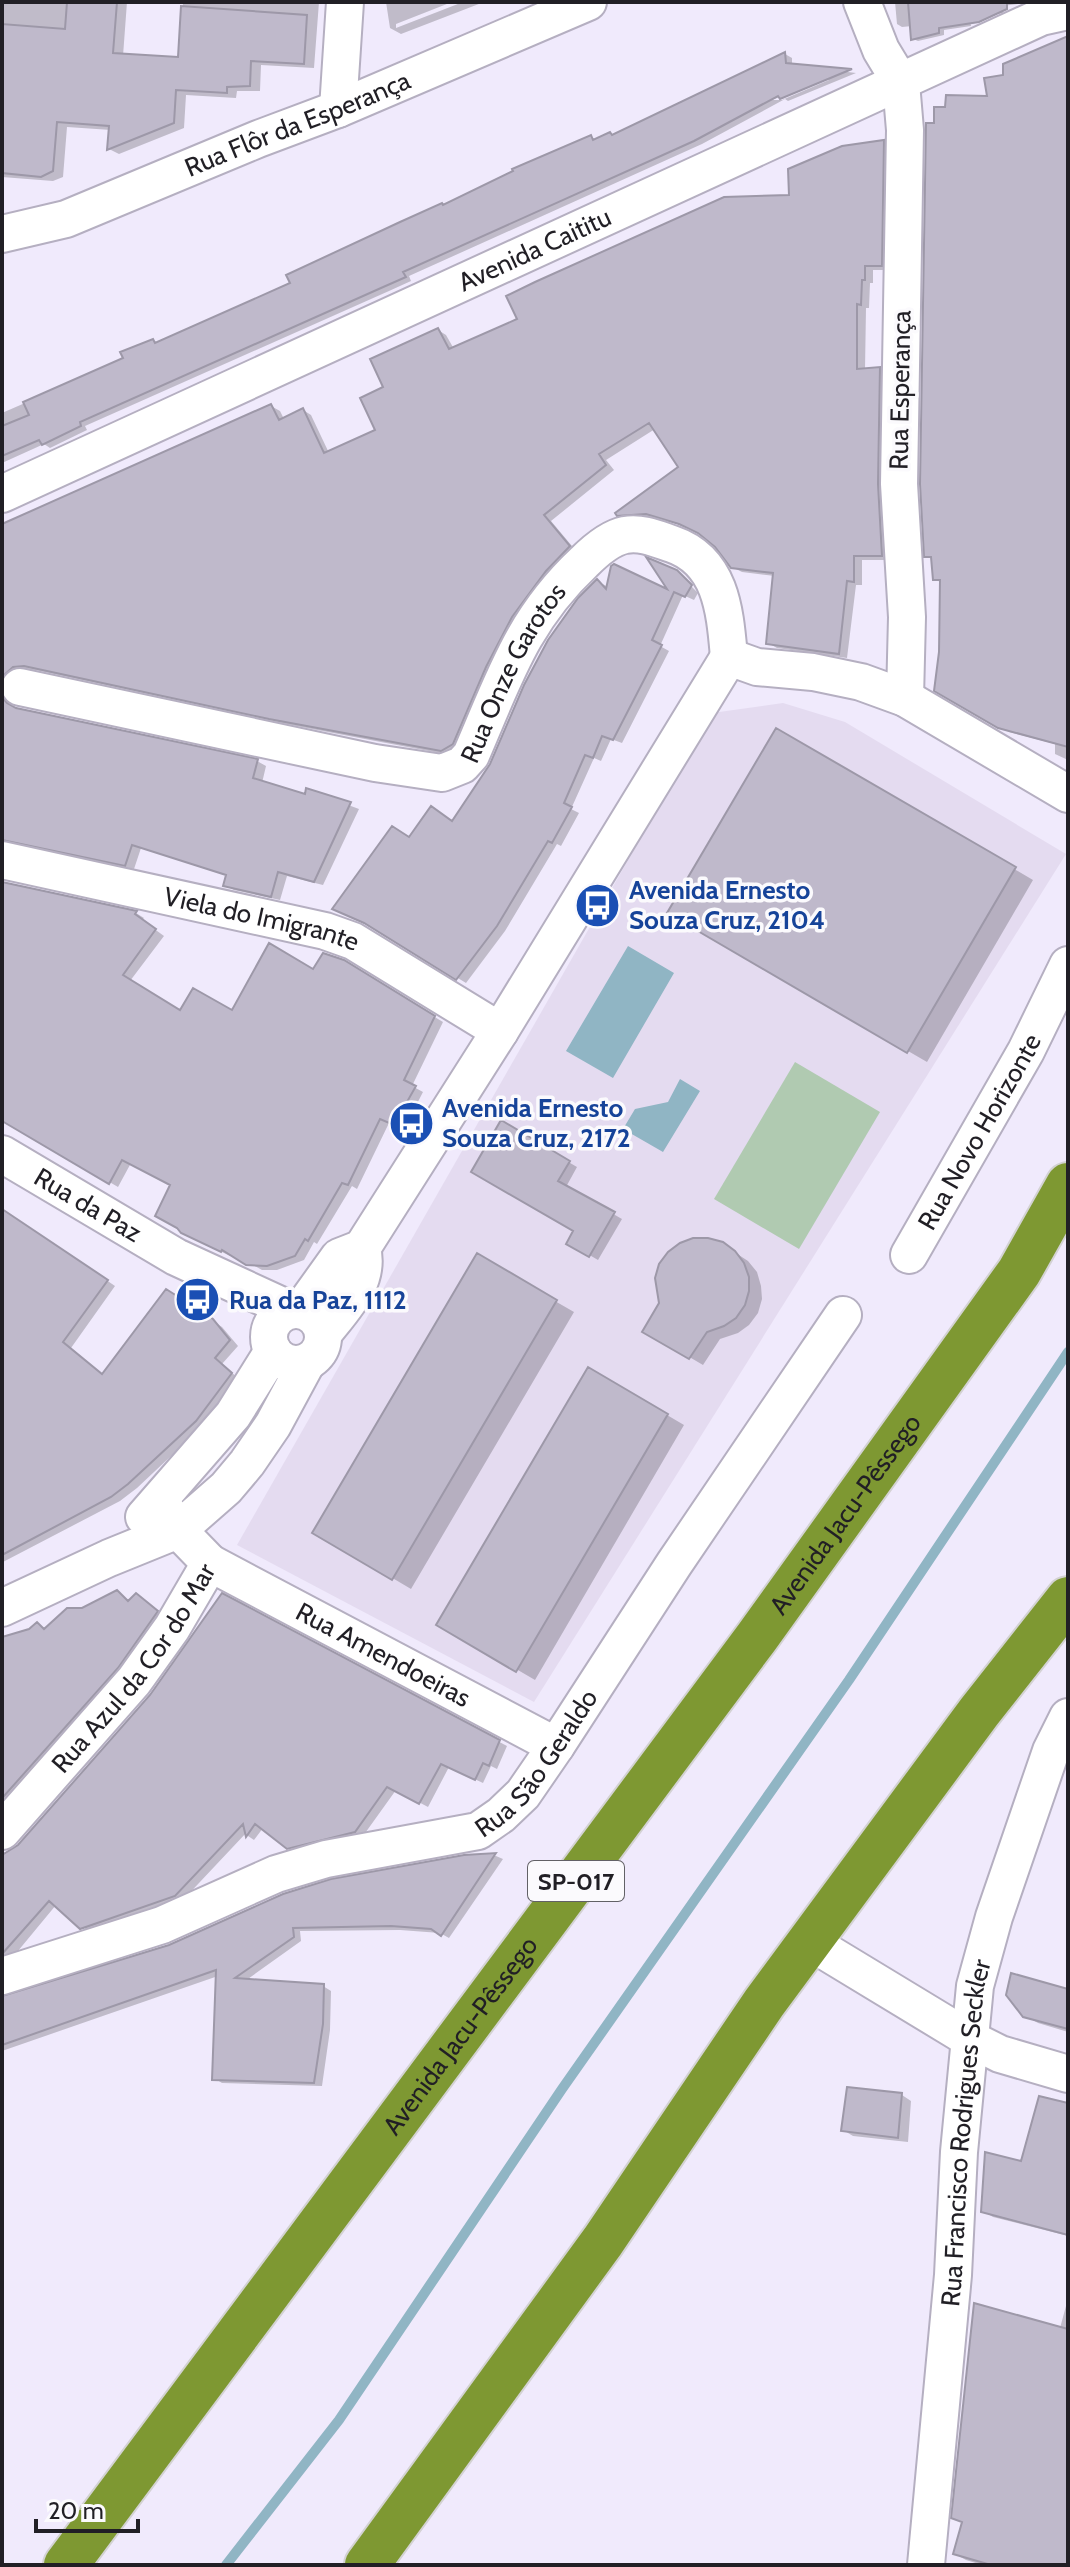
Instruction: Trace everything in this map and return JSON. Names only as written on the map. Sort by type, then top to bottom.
[{"type":"highway","name":"Avenida Jacu-Pêssego","points":[[66,2565],[748,1650],[1019,1272],[1068,1185]]},
{"type":"highway","points":[[367,2565],[603,2241],[764,2003],[979,1712],[1068,1599]]},
{"type":"street","points":[[338,109],[345,2]]},
{"type":"street","name":"Rua Flôr da Esperança","points":[[2,234],[66,219],[338,109],[588,2]]},
{"type":"street","points":[[862,2],[881,50],[901,83]]},
{"type":"street","name":"Avenida Caititu","points":[[2,494],[1041,17],[1068,11]]},
{"type":"street","name":"Rua Esperança","points":[[901,83],[905,130],[899,484],[907,617],[905,698]]},
{"type":"street","name":"Rua Onze Garotos","points":[[20,687],[375,763],[442,773],[462,765],[471,755],[524,636],[561,583],[597,550],[618,537],[643,534],[680,547],[706,568],[721,595],[729,657]]},
{"type":"street","points":[[109,1558],[233,1415],[294,1333],[339,1257],[362,1248],[500,1031],[729,657],[757,667],[813,672],[861,682],[905,698],[1068,794]]},
{"type":"street","name":"Viela do Imigrante","points":[[2,860],[325,931],[353,941],[500,1031]]},
{"type":"street","name":"Rua Novo Horizonte","points":[[909,1255],[1026,1051],[1068,965]]},
{"type":"street","name":"Rua da Paz","points":[[2,1154],[176,1257],[294,1333]]},
{"type":"street","name":"Rua São Geraldo","points":[[2,1976],[162,1925],[276,1874],[326,1859],[478,1831],[501,1815],[523,1794],[556,1746],[674,1564],[843,1315]]},
{"type":"street","points":[[2,1607],[178,1530],[226,1488],[273,1425],[294,1333]]},
{"type":"street","name":"Rua Azul da Cor do Mar","points":[[2,1831],[134,1681],[172,1628],[210,1563],[178,1530],[160,1500]]},
{"type":"street","name":"Rua Amendoeiras","points":[[210,1563],[556,1746]]},
{"type":"street","name":"Rua Francisco Rodrigues Seckler","points":[[926,2565],[953,2275],[959,2152],[975,1986],[994,1917],[1051,1751],[1068,1717]]},
{"type":"street","points":[[810,1942],[970,2039],[1000,2054],[1068,2074]]},
{"type":"shaded area","points":[[783,703],[845,722],[1066,854],[534,1702],[237,1545],[712,713]]},
{"type":"green space","points":[[795,1062],[880,1112],[799,1249],[714,1199]]},
{"type":"water","points":[[628,946],[674,973],[613,1078],[566,1051]]},
{"type":"water","points":[[680,1079],[700,1091],[663,1152],[623,1129],[635,1109],[668,1102]]},
{"type":"building","points":[[67,2],[117,2],[113,53],[178,57],[181,6],[307,15],[304,64],[251,61],[250,86],[227,87],[227,93],[176,90],[174,123],[107,150],[109,126],[57,122],[53,171],[41,177],[2,173],[2,24],[65,29]]},
{"type":"building","points":[[908,2],[1007,2],[1007,9],[979,22],[939,28],[939,33],[911,40]]},
{"type":"building","points":[[1068,36],[1068,747],[998,728],[934,691],[939,652],[940,580],[933,580],[931,557],[924,557],[920,484],[926,123],[934,123],[934,107],[945,107],[946,95],[987,96],[984,78],[1003,75],[1003,64]]},
{"type":"building","points":[[785,52],[786,63],[852,69],[780,99],[778,96],[694,141],[403,272],[406,277],[80,422],[81,426],[42,445],[39,440],[2,456],[2,426],[29,415],[23,402],[123,358],[120,352],[153,339],[155,343],[290,283],[286,275],[443,205],[512,169],[591,135],[593,140],[610,132],[612,135]]},
{"type":"building","points":[[884,140],[882,266],[865,266],[861,305],[857,304],[857,369],[880,367],[878,484],[882,556],[854,556],[854,582],[847,581],[839,654],[766,644],[773,573],[731,568],[715,547],[698,533],[679,524],[646,514],[617,516],[615,513],[678,467],[649,423],[599,454],[606,465],[544,515],[570,546],[546,571],[512,617],[486,667],[453,744],[441,751],[269,719],[24,666],[13,667],[2,677],[2,524],[271,404],[279,420],[303,408],[324,453],[375,430],[360,398],[383,387],[370,359],[438,328],[449,349],[517,319],[506,296],[535,282],[724,197],[789,195],[788,169],[842,146]]},
{"type":"building","points":[[646,557],[677,570],[692,585],[685,597],[674,592],[652,640],[662,645],[613,740],[602,736],[593,758],[585,755],[564,803],[572,807],[552,843],[548,841],[497,926],[456,980],[364,923],[332,909],[392,826],[409,837],[431,806],[452,821],[490,764],[524,685],[548,640],[578,598],[597,579],[606,589],[614,564],[667,589]]},
{"type":"building","points":[[2,697],[16,708],[258,759],[253,778],[305,794],[306,788],[351,802],[314,882],[278,872],[271,897],[223,886],[226,875],[132,845],[125,866],[2,840]]},
{"type":"building","points":[[776,728],[1016,867],[907,1053],[667,913]]},
{"type":"building","points":[[2,882],[137,911],[135,914],[156,929],[123,975],[180,1010],[193,988],[232,1010],[269,943],[313,969],[323,953],[344,960],[435,1016],[404,1080],[416,1086],[394,1125],[380,1119],[348,1185],[342,1183],[308,1241],[305,1239],[295,1256],[267,1266],[246,1265],[222,1250],[181,1233],[155,1216],[170,1185],[122,1160],[109,1184],[2,1121]]},
{"type":"building","points":[[501,1120],[570,1161],[558,1181],[615,1212],[589,1257],[566,1244],[573,1231],[471,1172]]},
{"type":"building","points":[[2,1209],[108,1280],[63,1342],[102,1374],[166,1289],[213,1319],[230,1340],[215,1358],[232,1373],[196,1421],[128,1484],[111,1497],[2,1555]]},
{"type":"building","points":[[693,1238],[723,1242],[735,1251],[749,1277],[749,1291],[745,1305],[736,1318],[707,1332],[689,1359],[642,1332],[659,1303],[655,1278],[659,1264],[668,1252]]},
{"type":"building","points":[[477,1253],[557,1300],[392,1580],[312,1533]]},
{"type":"building","points":[[588,1367],[668,1414],[516,1672],[436,1625]]},
{"type":"building","points":[[117,1590],[128,1601],[136,1593],[158,1611],[118,1668],[4,1796],[2,1637],[29,1629],[37,1622],[44,1629],[67,1608],[82,1608]]},
{"type":"building","points":[[222,1593],[500,1740],[489,1766],[483,1763],[475,1780],[441,1764],[419,1804],[387,1787],[355,1832],[287,1849],[255,1824],[246,1837],[243,1824],[175,1896],[80,1929],[49,1901],[2,1954],[2,1855],[18,1845],[150,1695]]},
{"type":"building","points":[[496,1853],[441,1936],[431,1929],[391,1926],[293,1928],[294,1937],[235,1978],[324,1984],[323,2024],[314,2083],[212,2080],[216,1970],[2,2045],[2,1996],[169,1945],[283,1894],[331,1879],[464,1855]]},
{"type":"building","points":[[1011,1973],[1068,1989],[1068,2029],[1023,2017],[1006,1995]]},
{"type":"building","points":[[847,2087],[902,2093],[898,2138],[841,2131]]},
{"type":"building","points":[[1039,2096],[1068,2103],[1068,2235],[981,2212],[985,2152],[1021,2161]]},
{"type":"building","points":[[974,2303],[1068,2329],[1068,2565],[991,2565],[953,2554],[962,2522],[951,2518]]},
{"type":"waterway","points":[[226,2565],[339,2420],[562,2089],[849,1680],[1068,1352]]},
{"type":"place","name":"Avenida Ernesto Souza Cruz, 2104","points":[[598,905]]},
{"type":"place","name":"Avenida Ernesto Souza Cruz, 2172","points":[[411,1123]]},
{"type":"place","name":"Rua da Paz, 1112","points":[[198,1300]]}]
